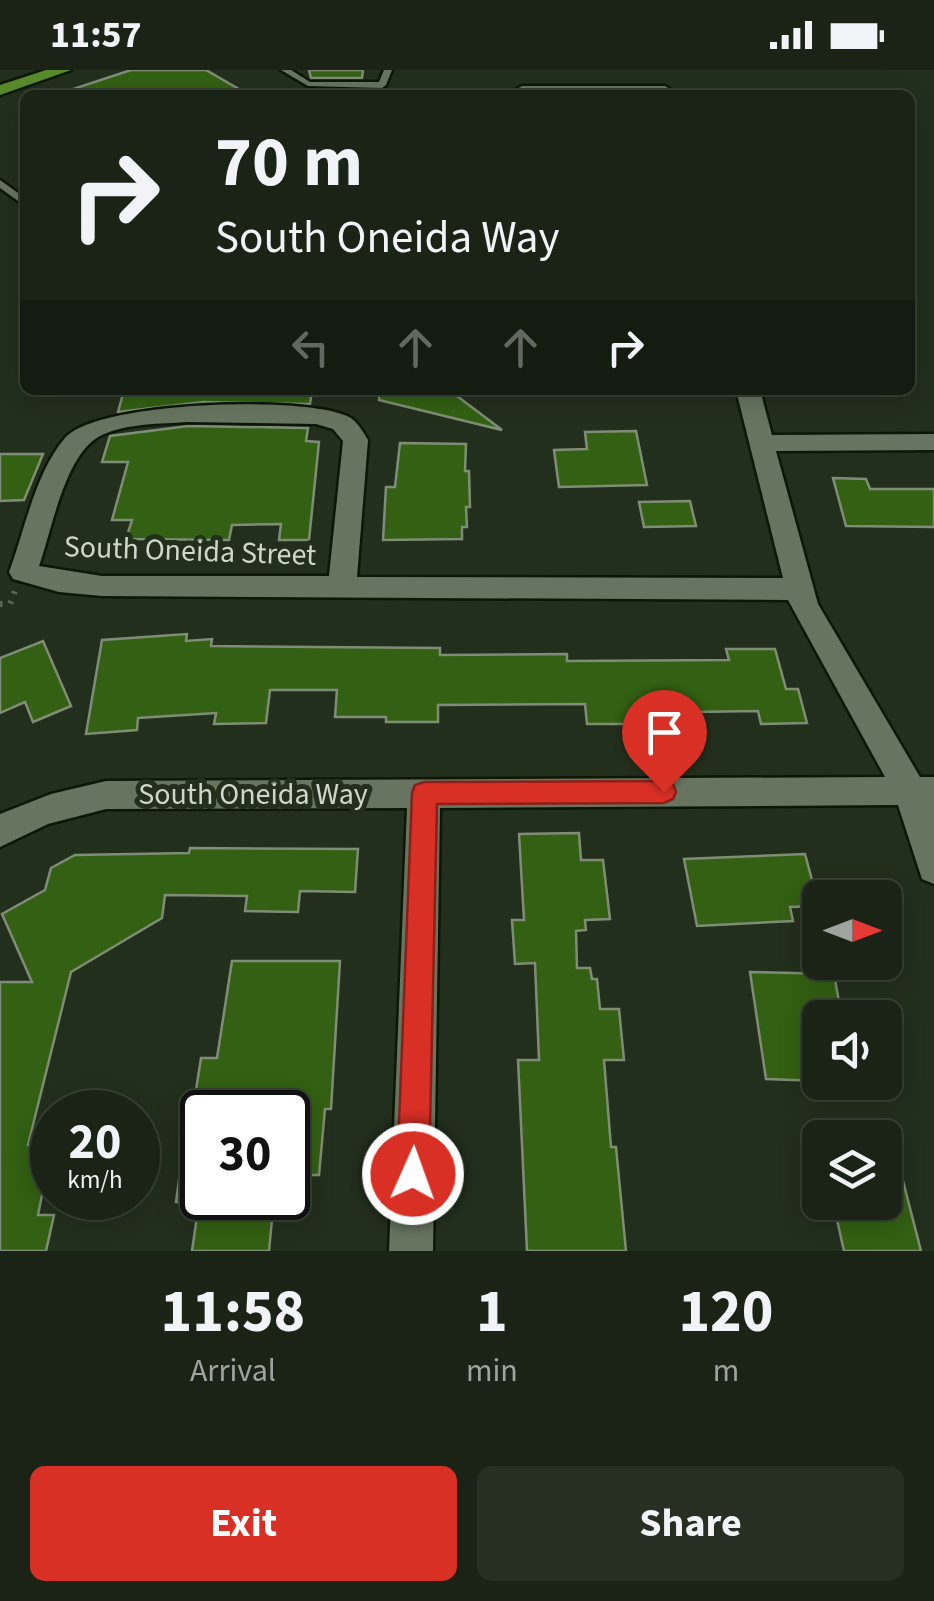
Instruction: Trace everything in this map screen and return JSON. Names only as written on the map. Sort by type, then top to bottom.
[{"type":"main road","points":[[0,76],[19,70]]},
{"type":"main road","points":[[0,90],[63,70]]},
{"type":"street","points":[[749,395],[804,605],[922,790],[934,868]]},
{"type":"street","name":"South Oneida Street","points":[[342,587],[356,440],[342,423],[316,416],[124,417],[92,427],[70,450],[23,572],[60,582],[102,586],[800,590]]},
{"type":"street","points":[[762,443],[934,442]]},
{"type":"street","name":"South Oneida Way","points":[[0,832],[21,818],[53,806],[106,796],[922,790]]},
{"type":"street","points":[[411,1251],[424,793]]},
{"type":"lane","points":[[285,70],[308,84],[382,85]]},
{"type":"lane","points":[[379,90],[388,70]]},
{"type":"lane","points":[[0,183],[20,199]]},
{"type":"building","points":[[131,70],[206,70],[240,90],[70,90]]},
{"type":"building","points":[[309,70],[363,70],[362,78],[311,78]]},
{"type":"building","points":[[123,395],[311,395],[310,404],[203,402],[118,412]]},
{"type":"building","points":[[380,395],[456,395],[502,430],[379,400]]},
{"type":"building","points":[[188,426],[308,428],[306,441],[319,442],[309,540],[279,540],[281,524],[232,525],[229,540],[126,539],[132,520],[112,520],[128,462],[102,462],[110,436]]},
{"type":"building","points":[[636,431],[647,485],[559,487],[554,450],[587,449],[585,432]]},
{"type":"building","points":[[400,443],[466,444],[470,507],[466,507],[467,527],[462,527],[462,539],[383,540],[386,487],[395,487]]},
{"type":"building","points":[[0,454],[43,454],[24,500],[0,501]]},
{"type":"building","points":[[833,478],[866,479],[870,489],[934,489],[934,527],[846,526]]},
{"type":"building","points":[[690,501],[696,526],[644,527],[639,502]]},
{"type":"building","points":[[187,634],[186,641],[212,639],[211,646],[440,648],[440,655],[567,654],[567,661],[729,660],[726,649],[775,649],[786,689],[798,689],[807,723],[761,724],[758,711],[693,712],[695,724],[587,724],[585,704],[438,705],[438,722],[386,722],[386,717],[335,717],[337,690],[270,690],[266,723],[214,724],[216,713],[138,718],[137,730],[86,734],[102,640]]},
{"type":"building","points":[[43,641],[71,706],[33,722],[25,702],[0,713],[0,658]]},
{"type":"building","points":[[579,833],[581,860],[603,860],[610,919],[585,920],[586,930],[576,931],[577,968],[590,968],[592,979],[597,979],[600,1009],[619,1009],[624,1060],[604,1060],[611,1147],[616,1147],[626,1251],[527,1251],[518,1060],[539,1060],[535,963],[515,964],[512,920],[524,920],[519,834]]},
{"type":"building","points":[[190,848],[358,849],[355,892],[300,891],[298,912],[245,911],[247,896],[165,895],[162,918],[71,972],[42,1090],[30,1090],[30,1220],[53,1220],[46,1251],[0,1251],[0,982],[32,982],[2,914],[45,890],[51,868],[75,855],[189,853]]},
{"type":"building","points":[[805,854],[812,880],[802,880],[802,907],[790,907],[793,921],[697,926],[684,859]]},
{"type":"building","points":[[232,961],[340,961],[331,1109],[325,1109],[319,1175],[310,1175],[310,1090],[196,1090],[201,1058],[217,1058]]},
{"type":"building","points":[[750,972],[802,973],[802,980],[835,980],[839,1000],[802,1000],[802,1080],[766,1079]]},
{"type":"building","points":[[902,1177],[921,1251],[844,1251],[837,1220],[902,1220]]},
{"type":"building","points":[[196,1220],[272,1220],[269,1251],[192,1251]]},
{"type":"route","points":[[413,1174],[424,793],[664,792]]}]
